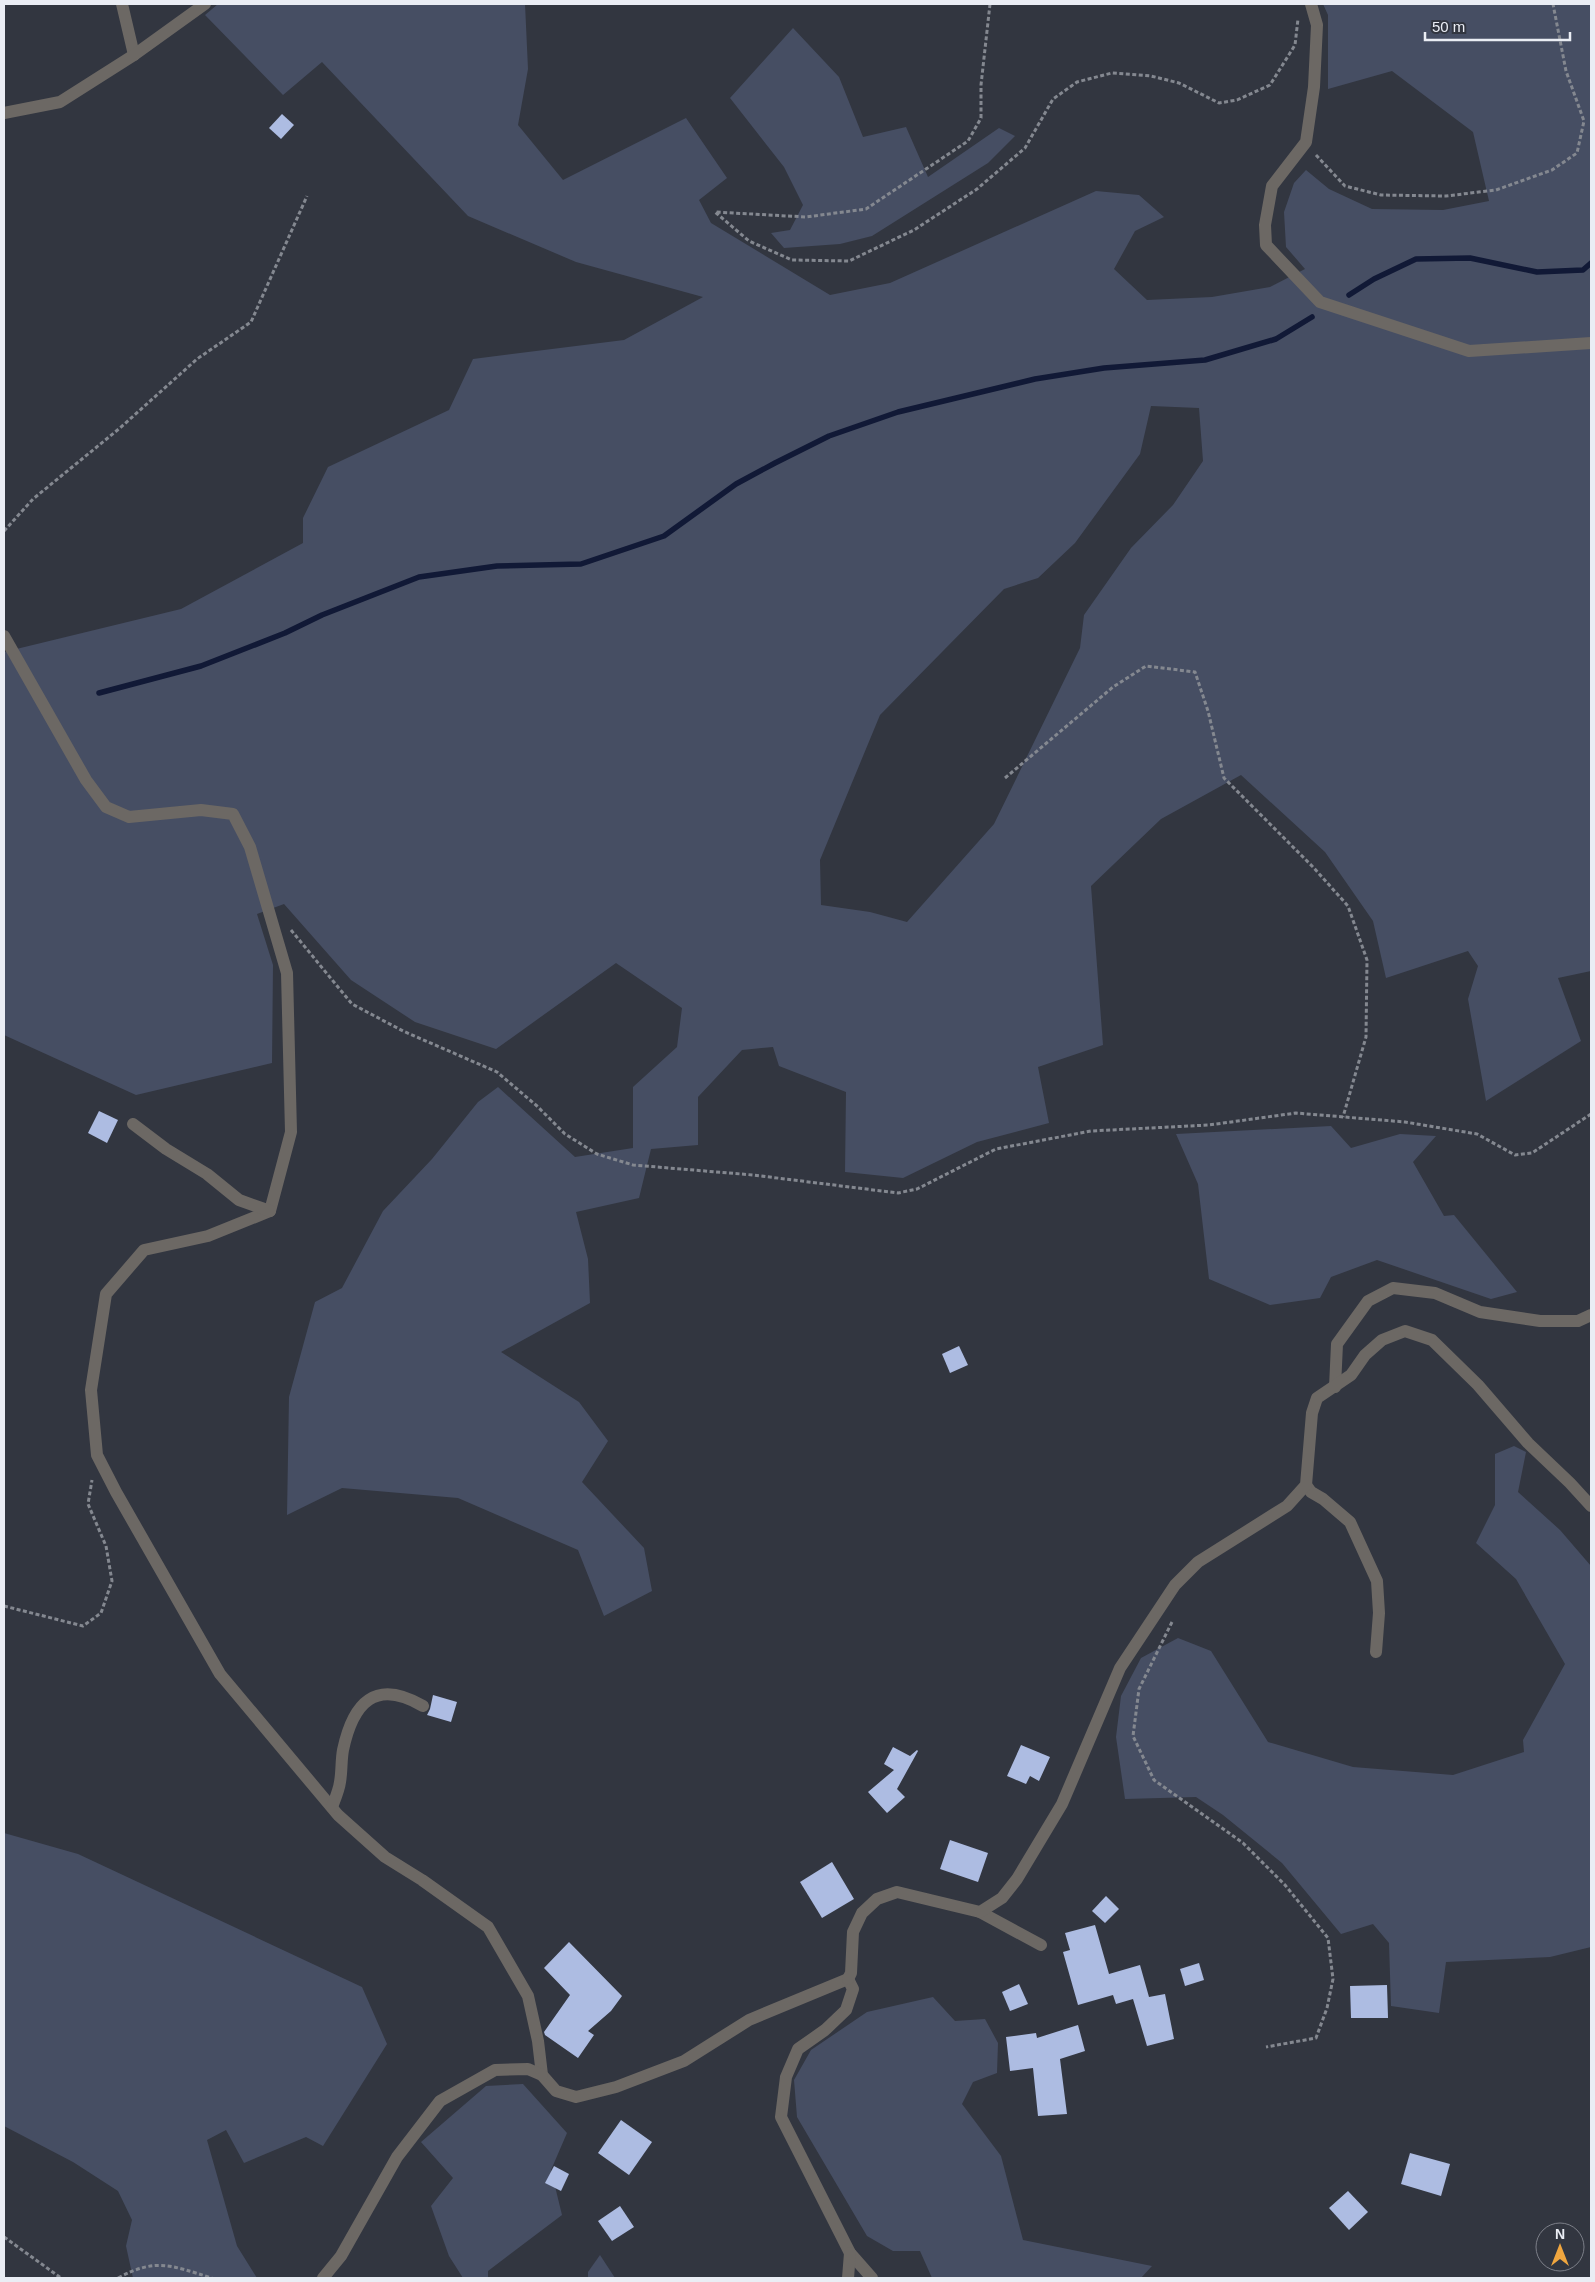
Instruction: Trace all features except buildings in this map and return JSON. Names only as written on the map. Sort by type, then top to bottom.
[{"type":"street","points":[[122,4],[134,55]]},
{"type":"street","points":[[4,113],[60,102],[134,55],[205,4]]},
{"type":"street","points":[[1311,4],[1317,25],[1314,87],[1306,142],[1272,186],[1265,225],[1266,245],[1320,302],[1469,351],[1591,343]]},
{"type":"street","points":[[4,636],[86,780],[106,807],[129,817],[200,810],[233,814],[250,847],[287,973],[291,1132],[270,1211]]},
{"type":"street","points":[[132,1124],[166,1149],[207,1174],[239,1200],[270,1211]]},
{"type":"street","points":[[270,1211],[208,1236],[144,1250],[106,1294],[91,1390],[97,1455],[116,1492],[220,1674],[332,1807],[385,1857],[422,1880],[488,1927],[528,1996],[538,2041],[542,2075]]},
{"type":"street","points":[[1335,1387],[1337,1344],[1368,1301],[1393,1288],[1435,1293],[1480,1312],[1540,1321],[1578,1321],[1591,1315]]},
{"type":"street","points":[[980,1912],[1002,1898],[1017,1879],[1062,1804],[1120,1668],[1175,1585],[1198,1562],[1287,1506],[1306,1485],[1312,1413],[1317,1398],[1351,1375],[1365,1355],[1382,1340],[1404,1331],[1432,1340],[1478,1385],[1528,1443],[1570,1482],[1591,1506]]},
{"type":"street","points":[[1306,1485],[1311,1492],[1323,1499],[1350,1522],[1377,1581],[1379,1613],[1376,1652]]},
{"type":"street","points":[[332,1807],[340,1783],[345,1744],[352,1721],[363,1702],[380,1694],[410,1698],[423,1706]]},
{"type":"street","points":[[323,2278],[341,2256],[397,2157],[440,2101],[495,2070],[528,2069],[542,2075],[556,2091],[576,2097],[616,2088],[684,2061],[749,2020],[848,1979],[851,1973],[852,1932],[862,1913],[877,1899],[897,1892],[980,1912],[1041,1945]]},
{"type":"street","points":[[848,1979],[852,1990],[846,2010],[825,2030],[798,2049],[786,2077],[781,2117],[850,2253],[872,2278]]},
{"type":"street","points":[[848,2278],[850,2253]]},
{"type":"path","points":[[990,4],[981,85],[981,118],[968,141],[866,209],[806,217],[715,212],[749,241],[792,260],[849,261],[914,230],[977,189],[1025,148],[1053,99],[1077,82],[1112,73],[1151,76],[1179,83],[1219,103],[1237,100],[1270,85],[1295,45],[1298,17]]},
{"type":"path","points":[[1306,142],[1345,186],[1381,195],[1446,196],[1496,190],[1552,170],[1577,153],[1584,121],[1566,71],[1553,4]]},
{"type":"path","points":[[4,531],[33,499],[120,428],[197,359],[251,322],[307,196]]},
{"type":"path","points":[[1005,778],[1113,687],[1146,666],[1195,672],[1208,711],[1224,778],[1313,867],[1348,906],[1367,960],[1366,1036],[1343,1117]]},
{"type":"path","points":[[289,927],[352,1004],[403,1031],[497,1072],[537,1106],[565,1134],[596,1154],[634,1166],[753,1175],[898,1194],[916,1189],[996,1149],[1091,1131],[1209,1125],[1296,1113],[1404,1122],[1477,1134],[1515,1155],[1532,1153],[1591,1114]]},
{"type":"path","points":[[4,1606],[83,1626],[101,1613],[112,1582],[106,1546],[88,1504],[97,1455]]},
{"type":"path","points":[[1175,1616],[1139,1689],[1133,1736],[1154,1780],[1243,1844],[1285,1885],[1328,1938],[1333,1979],[1327,2008],[1316,2038],[1266,2046]]},
{"type":"path","points":[[4,2237],[61,2278]]},
{"type":"path","points":[[118,2278],[133,2270],[164,2264],[212,2278]]},
{"type":"shaded area","points":[[218,4],[525,4],[528,69],[518,125],[563,180],[686,118],[727,178],[699,200],[711,223],[830,295],[890,283],[1096,191],[1139,195],[1164,217],[1135,231],[1114,269],[1147,300],[1212,297],[1270,287],[1305,269],[1286,247],[1284,212],[1294,183],[1306,170],[1329,189],[1372,209],[1443,210],[1489,201],[1473,132],[1392,71],[1328,89],[1328,15],[1323,4],[1591,4],[1591,971],[1558,978],[1581,1041],[1486,1101],[1468,999],[1478,966],[1468,951],[1386,978],[1373,921],[1325,852],[1241,775],[1161,819],[1091,886],[1103,1045],[1038,1067],[1049,1123],[977,1142],[903,1178],[845,1172],[846,1092],[779,1066],[773,1047],[742,1050],[698,1097],[698,1145],[651,1149],[639,1198],[576,1212],[588,1259],[590,1303],[501,1352],[579,1402],[608,1441],[582,1482],[644,1548],[652,1591],[604,1616],[578,1550],[458,1498],[342,1488],[287,1515],[289,1397],[315,1302],[342,1288],[383,1211],[432,1159],[478,1102],[498,1087],[575,1157],[633,1148],[633,1087],[677,1047],[682,1008],[616,963],[496,1049],[415,1022],[351,980],[284,904],[257,914],[273,965],[272,1063],[136,1095],[4,1035],[4,652],[181,609],[303,543],[303,518],[328,467],[449,410],[473,359],[624,340],[703,297],[576,262],[468,216],[322,62],[283,95],[205,15]],"holes":[[[1151,406],[1199,408],[1203,461],[1173,505],[1131,548],[1084,615],[1080,648],[994,824],[907,922],[870,912],[821,905],[820,860],[880,715],[1004,589],[1038,578],[1075,543],[1140,454]]]},
{"type":"shaded area","points":[[793,28],[839,77],[863,137],[906,127],[928,177],[999,128],[1015,136],[988,163],[872,236],[840,244],[784,248],[771,233],[790,230],[803,205],[784,167],[730,98]]},
{"type":"shaded area","points":[[1331,1126],[1351,1148],[1400,1134],[1436,1136],[1413,1162],[1444,1216],[1454,1215],[1517,1292],[1491,1299],[1377,1260],[1331,1277],[1320,1298],[1270,1305],[1209,1279],[1198,1184],[1176,1134]]},
{"type":"shaded area","points":[[1514,1446],[1526,1452],[1518,1492],[1560,1530],[1591,1566],[1591,1947],[1550,1957],[1446,1962],[1439,2013],[1391,2006],[1389,1943],[1373,1924],[1341,1934],[1282,1863],[1223,1815],[1196,1797],[1125,1799],[1116,1737],[1121,1696],[1141,1658],[1178,1638],[1211,1651],[1268,1742],[1353,1767],[1453,1775],[1524,1752],[1523,1740],[1565,1664],[1516,1579],[1476,1543],[1495,1505],[1495,1454]]},
{"type":"shaded area","points":[[4,1833],[78,1854],[362,1987],[387,2044],[323,2146],[306,2137],[244,2163],[226,2130],[207,2140],[237,2246],[257,2278],[133,2278],[126,2246],[132,2220],[118,2191],[73,2162],[4,2126]]},
{"type":"shaded area","points":[[933,1997],[955,2021],[985,2019],[998,2043],[997,2073],[973,2082],[962,2104],[1001,2156],[1023,2240],[1152,2266],[1141,2278],[932,2278],[920,2251],[893,2251],[867,2236],[797,2117],[794,2080],[811,2050],[867,2012]]},
{"type":"shaded area","points":[[523,2084],[567,2133],[551,2170],[562,2215],[488,2271],[488,2278],[463,2278],[449,2256],[431,2206],[453,2178],[421,2142],[486,2086]]},
{"type":"shaded area","points":[[600,2255],[615,2278],[588,2278],[588,2272]]},
{"type":"waterway","points":[[1349,295],[1374,279],[1416,259],[1470,258],[1537,272],[1583,270],[1591,263]]},
{"type":"waterway","points":[[99,693],[201,666],[419,577],[497,566],[581,564],[664,536],[736,484],[775,463],[829,436],[898,412],[1035,379],[1104,368],[1205,360],[1276,339],[1312,317]]}]
